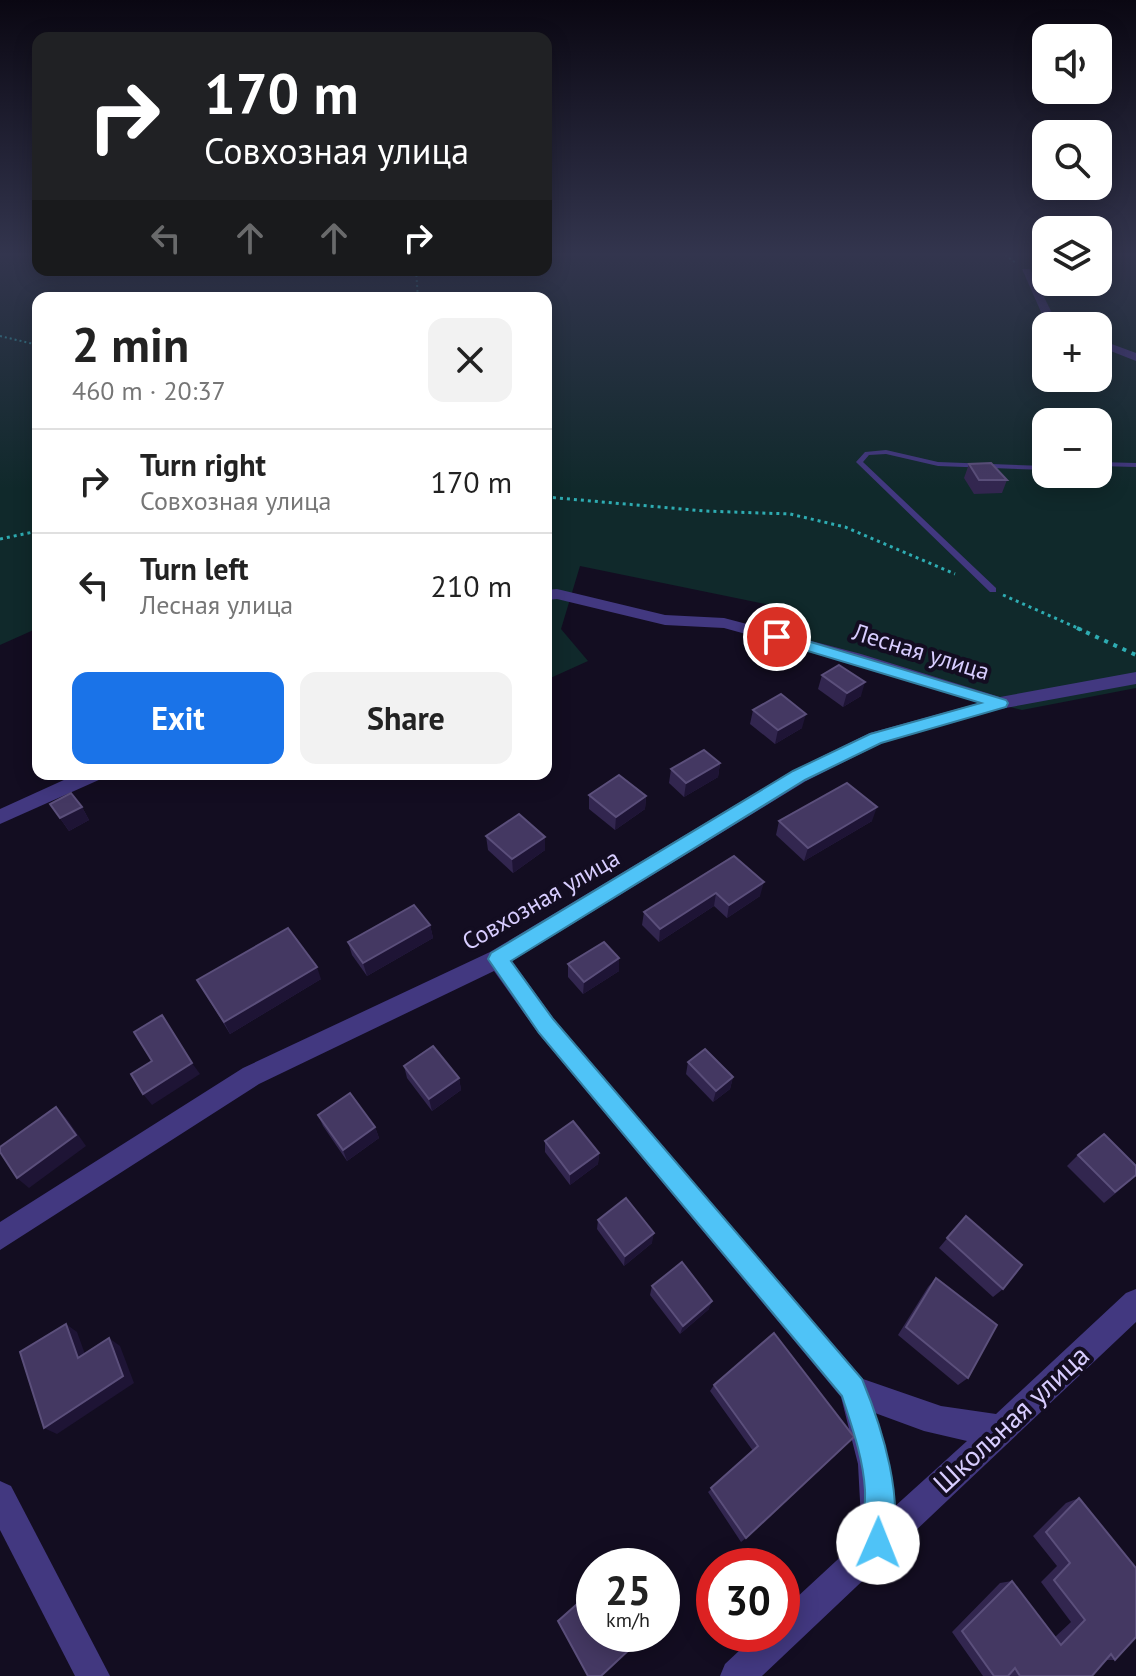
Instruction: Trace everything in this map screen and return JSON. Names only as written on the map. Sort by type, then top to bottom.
[{"type":"street","points":[[1112,348],[1136,357]]},
{"type":"street","name":"Лесная улица","points":[[552,594],[665,620],[724,623],[855,658],[1000,703]]},
{"type":"street","name":"Совхозная улица","points":[[0,1237],[251,1076],[498,959],[799,776],[876,738],[1000,703],[1136,678]]},
{"type":"street","points":[[0,817],[81,780]]},
{"type":"street","points":[[498,959],[546,1026],[853,1389],[872,1448],[879,1490],[878,1543]]},
{"type":"street","name":"Школьная улица","points":[[800,1617],[1136,1303]]},
{"type":"street","points":[[853,1389],[920,1418],[958,1427],[999,1429]]},
{"type":"street","points":[[0,1497],[93,1676]]},
{"type":"street","name":"Школьная улица","points":[[737,1676],[763,1652]]},
{"type":"lane","points":[[993,590],[859,462],[867,453],[886,452],[938,464],[1032,467]]},
{"type":"lane","points":[[1112,464],[1136,465]]},
{"type":"path","points":[[0,336],[32,344]]},
{"type":"path","points":[[552,498],[705,511],[790,514],[845,527],[1136,655]]},
{"type":"path","points":[[0,539],[32,532]]},
{"type":"green space","points":[[0,333],[32,333],[32,631],[0,645]]},
{"type":"green space","points":[[552,333],[1032,333],[1032,392],[1112,392],[1112,333],[1136,333],[1136,688],[1022,710],[770,643],[785,608],[580,566],[561,629],[588,661],[552,677]]},
{"type":"building","points":[[991,463],[1007,480],[979,480],[969,464]]},
{"type":"building","points":[[839,665],[865,682],[847,693],[822,675]]},
{"type":"building","points":[[781,694],[806,714],[778,730],[753,710]]},
{"type":"building","points":[[704,750],[720,763],[686,783],[671,769]]},
{"type":"building","points":[[619,775],[646,796],[616,817],[589,795]]},
{"type":"building","points":[[847,783],[877,807],[808,848],[779,821]]},
{"type":"building","points":[[71,793],[82,807],[60,818],[50,804]]},
{"type":"building","points":[[519,814],[545,837],[512,859],[486,836]]},
{"type":"building","points":[[734,856],[764,882],[729,905],[716,893],[660,929],[644,912]]},
{"type":"building","points":[[414,905],[430,925],[363,963],[348,942]]},
{"type":"building","points":[[288,928],[317,967],[224,1022],[197,980]]},
{"type":"building","points":[[604,942],[619,958],[584,982],[568,964]]},
{"type":"building","points":[[162,1015],[192,1063],[143,1094],[131,1074],[152,1061],[134,1032]]},
{"type":"building","points":[[433,1046],[459,1078],[429,1099],[404,1066]]},
{"type":"building","points":[[705,1049],[733,1077],[716,1091],[688,1062]]},
{"type":"building","points":[[350,1093],[375,1127],[343,1150],[318,1115]]},
{"type":"building","points":[[56,1107],[76,1135],[17,1178],[0,1152],[0,1147]]},
{"type":"building","points":[[573,1121],[599,1153],[570,1174],[545,1141]]},
{"type":"building","points":[[1104,1134],[1136,1166],[1136,1175],[1115,1192],[1078,1155]]},
{"type":"building","points":[[626,1198],[654,1233],[625,1256],[598,1220]]},
{"type":"building","points":[[966,1216],[1022,1265],[1003,1289],[947,1238]]},
{"type":"building","points":[[682,1262],[712,1301],[683,1326],[652,1286]]},
{"type":"building","points":[[936,1278],[997,1325],[968,1378],[906,1327]]},
{"type":"building","points":[[66,1324],[78,1358],[109,1338],[123,1376],[44,1428],[20,1352]]},
{"type":"building","points":[[774,1333],[854,1437],[746,1538],[711,1488],[758,1446],[714,1385]]},
{"type":"building","points":[[1079,1498],[1136,1568],[1136,1637],[1115,1660],[1111,1654],[1092,1676],[1020,1676],[1015,1668],[1008,1676],[994,1676],[962,1631],[1012,1581],[1061,1645],[1085,1620],[1054,1580],[1070,1563],[1046,1532]]},
{"type":"building","points":[[576,1605],[576,1652],[627,1652],[601,1676],[588,1676],[558,1621]]},
{"type":"route","points":[[777,637],[1000,703],[876,738],[799,776],[498,959],[546,1026],[853,1389],[872,1448],[879,1490],[878,1543]]}]
